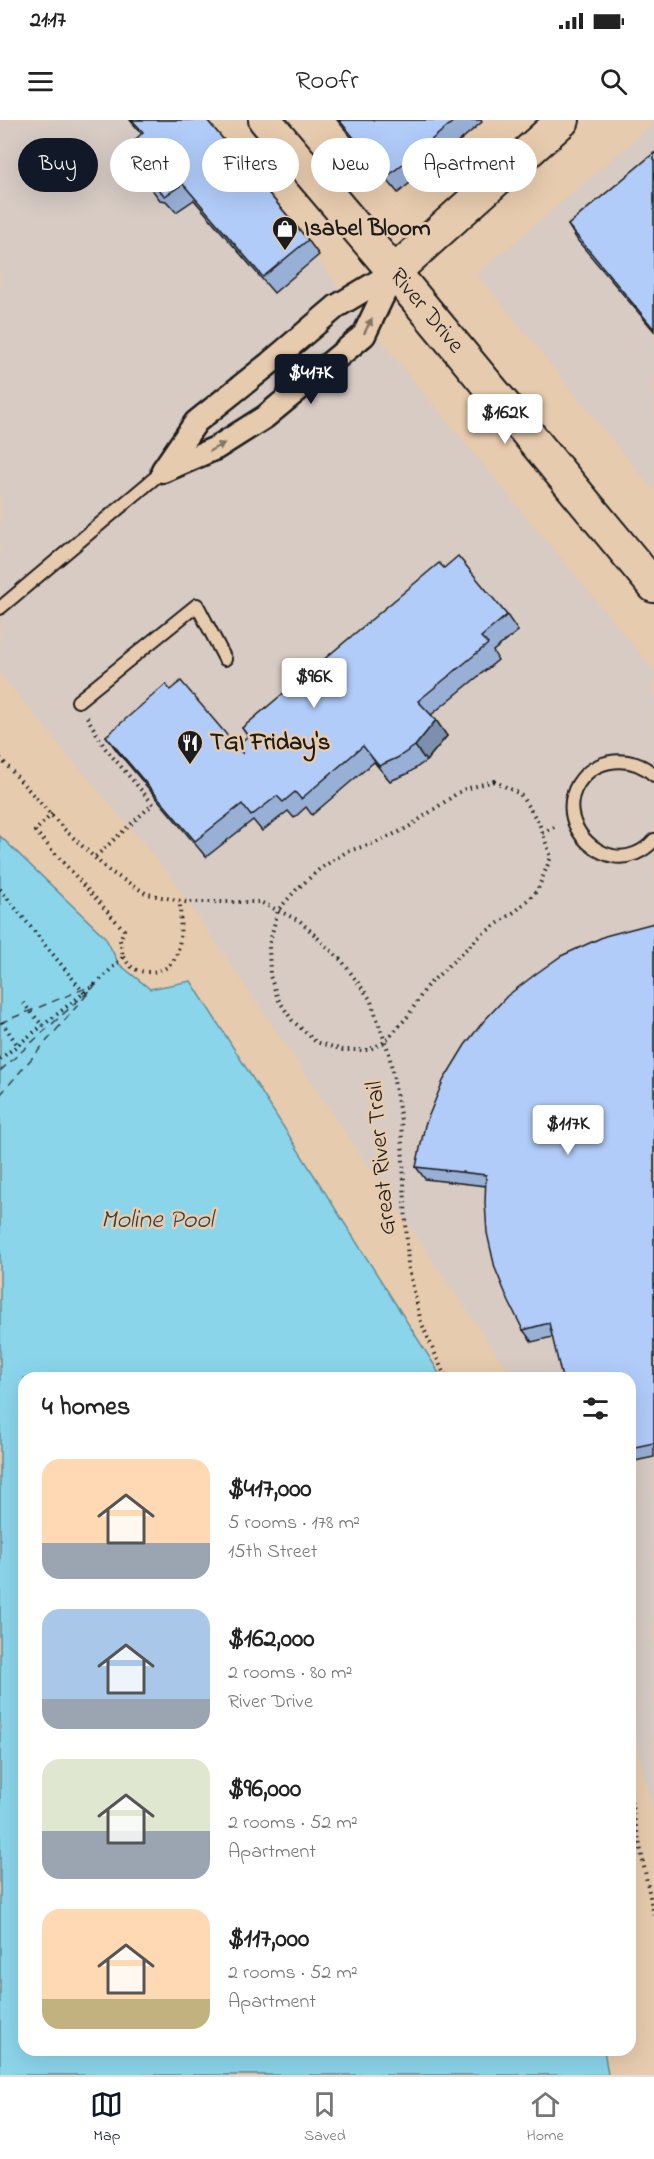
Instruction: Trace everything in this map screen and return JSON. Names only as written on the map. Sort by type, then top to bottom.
[{"type":"main road","name":"River Drive","points":[[266,120],[654,586]]},
{"type":"main road","points":[[394,272],[563,120]]},
{"type":"street","points":[[163,471],[196,422],[337,306],[394,272]]},
{"type":"street","points":[[163,471],[216,448],[265,417],[364,335],[394,272]]},
{"type":"lane","points":[[0,608],[163,471]]},
{"type":"lane","points":[[78,701],[197,605],[225,659]]},
{"type":"lane","points":[[654,775],[640,765],[624,760],[608,762],[588,772],[578,785],[572,801],[575,826],[584,841],[600,853],[616,857],[633,855],[648,848],[654,840]]},
{"type":"path","points":[[78,701],[105,748],[153,804],[95,857]]},
{"type":"path","name":"Great River Trail","points":[[0,758],[109,871],[147,894],[180,901],[260,902],[278,910],[300,921],[342,961],[370,999],[385,1042],[401,1120],[408,1264],[421,1322],[443,1372]]},
{"type":"path","points":[[495,781],[520,794],[538,823],[551,857],[537,891],[517,910],[480,936],[426,986],[408,1016],[385,1042],[368,1050],[343,1050],[316,1042],[292,1020],[278,999],[270,976],[269,945],[278,910],[321,868],[348,850],[375,843],[408,828],[462,790],[495,781]]},
{"type":"path","points":[[52,814],[35,831],[124,930],[120,940],[123,957],[131,968],[138,971],[162,970],[170,966],[178,955],[180,901]]},
{"type":"path","points":[[0,889],[85,994]]},
{"type":"path","points":[[0,899],[5,895]]},
{"type":"path","points":[[0,1059],[85,994],[123,957]]},
{"type":"path","points":[[23,1003],[43,1026]]},
{"type":"path","points":[[2,1022],[18,1046]]},
{"type":"path","points":[[636,1826],[654,1917]]},
{"type":"shaded area","points":[[0,120],[207,120],[221,138],[202,138],[202,192],[264,192],[413,380],[654,670],[654,1816],[636,1742],[636,1372],[509,1372],[168,873],[0,674]]},
{"type":"shaded area","points":[[654,123],[654,491],[477,274]]},
{"type":"water","name":"Moline Pool","points":[[0,836],[105,937],[119,964],[150,989],[191,981],[438,1372],[18,1372],[18,2056],[605,2056],[608,2075],[0,2075]]},
{"type":"building","points":[[132,120],[207,120],[222,138],[202,138],[202,192],[268,192],[308,240],[263,277],[190,192],[190,138],[137,138],[143,132]]},
{"type":"building","points":[[339,120],[455,120],[434,138],[402,138],[402,164],[390,174],[390,138],[354,138]]},
{"type":"building","points":[[654,153],[654,329],[568,225]]},
{"type":"building","points":[[458,556],[507,615],[481,637],[488,644],[418,701],[436,720],[415,746],[397,758],[379,766],[363,746],[301,799],[295,792],[283,802],[277,796],[251,816],[242,804],[195,841],[106,736],[166,684],[170,690],[181,681],[243,754],[238,745],[248,736],[242,728],[439,563],[444,568]]},
{"type":"building","points":[[654,923],[654,1443],[636,1447],[636,1372],[561,1372],[549,1323],[523,1330],[495,1268],[487,1233],[486,1175],[416,1167],[425,1125],[443,1081],[465,1045],[483,1022],[507,996],[561,956],[605,936]]},
{"type":"ferry route","points":[[0,1095],[97,983]]},
{"type":"ferry route","points":[[0,1023],[96,984]]},
{"type":"ferry route","points":[[0,1071],[92,988]]},
{"type":"place","name":"Isabel Bloom","points":[[285,252]]},
{"type":"place","name":"TGI Friday's","points":[[190,766]]}]
